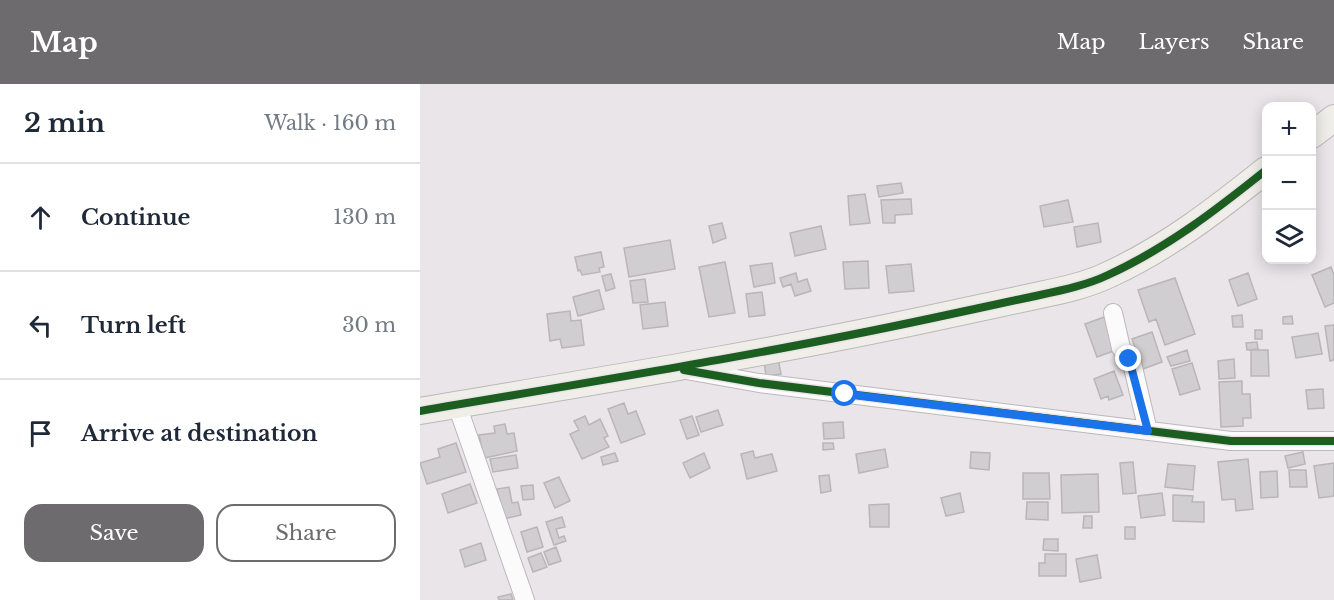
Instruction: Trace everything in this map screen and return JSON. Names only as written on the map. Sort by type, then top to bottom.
[{"type":"street","points":[[1316,131],[1334,118]]},
{"type":"street","points":[[420,411],[675,368],[880,330],[1055,292],[1107,276],[1181,235],[1199,224],[1262,173]]},
{"type":"street","points":[[1113,313],[1120,348],[1131,363],[1148,431]]},
{"type":"street","points":[[675,368],[759,383],[1231,441],[1334,441]]},
{"type":"street","points":[[457,405],[525,600]]},
{"type":"building","points":[[901,183],[903,193],[879,197],[877,186]]},
{"type":"building","points":[[865,194],[870,223],[850,225],[848,196]]},
{"type":"building","points":[[911,199],[912,214],[895,215],[895,223],[883,223],[881,200]]},
{"type":"building","points":[[1068,200],[1073,222],[1044,227],[1040,206]]},
{"type":"building","points":[[722,223],[726,238],[713,243],[709,226]]},
{"type":"building","points":[[1098,223],[1101,242],[1077,247],[1074,227]]},
{"type":"building","points":[[821,226],[826,249],[795,256],[790,233]]},
{"type":"building","points":[[670,240],[675,269],[629,277],[624,248]]},
{"type":"building","points":[[601,252],[604,267],[599,268],[600,272],[582,275],[580,270],[578,271],[575,257]]},
{"type":"building","points":[[868,261],[869,288],[845,289],[843,262]]},
{"type":"building","points":[[725,262],[735,313],[709,317],[699,267]]},
{"type":"building","points":[[772,263],[775,283],[754,287],[750,266]]},
{"type":"building","points":[[911,264],[914,291],[889,293],[886,266]]},
{"type":"building","points":[[1331,267],[1334,275],[1334,303],[1325,307],[1312,275]]},
{"type":"building","points":[[796,273],[798,282],[807,279],[811,291],[795,296],[791,284],[783,287],[780,278]]},
{"type":"building","points":[[1248,273],[1257,299],[1238,306],[1229,280]]},
{"type":"building","points":[[611,274],[615,288],[606,291],[602,276]]},
{"type":"building","points":[[1175,278],[1195,334],[1165,345],[1156,319],[1149,322],[1138,290]]},
{"type":"building","points":[[645,279],[648,302],[633,303],[630,281]]},
{"type":"building","points":[[599,290],[604,309],[578,316],[573,297]]},
{"type":"building","points":[[762,292],[765,315],[749,317],[746,294]]},
{"type":"building","points":[[665,302],[668,326],[643,329],[640,305]]},
{"type":"building","points":[[570,311],[571,321],[581,320],[584,345],[562,348],[560,339],[550,341],[547,314]]},
{"type":"building","points":[[1242,315],[1243,327],[1233,327],[1232,316]]},
{"type":"building","points":[[1107,316],[1119,349],[1097,357],[1085,324]]},
{"type":"building","points":[[1292,316],[1293,324],[1283,324],[1283,317]]},
{"type":"building","points":[[1334,325],[1334,360],[1330,361],[1325,326]]},
{"type":"building","points":[[1255,330],[1262,330],[1262,339],[1255,339]]},
{"type":"building","points":[[1152,332],[1162,362],[1143,369],[1132,339]]},
{"type":"building","points":[[1318,333],[1322,354],[1296,358],[1292,337]]},
{"type":"building","points":[[1257,342],[1258,349],[1247,350],[1246,343]]},
{"type":"building","points":[[1187,350],[1190,361],[1171,366],[1167,357]]},
{"type":"building","points":[[1251,350],[1268,350],[1269,376],[1251,376]]},
{"type":"building","points":[[778,358],[781,374],[766,376],[764,360]]},
{"type":"building","points":[[1234,359],[1235,378],[1219,379],[1218,361]]},
{"type":"building","points":[[1192,363],[1200,389],[1180,395],[1172,369]]},
{"type":"building","points":[[1114,371],[1123,395],[1109,400],[1108,396],[1101,399],[1094,379]]},
{"type":"building","points":[[1242,381],[1242,394],[1250,394],[1251,418],[1243,418],[1243,426],[1221,427],[1219,382]]},
{"type":"building","points":[[1323,389],[1324,408],[1308,409],[1306,390]]},
{"type":"building","points":[[624,403],[628,414],[636,411],[645,434],[621,443],[608,409]]},
{"type":"building","points":[[718,410],[723,425],[701,432],[696,417]]},
{"type":"building","points":[[585,416],[589,425],[600,419],[608,436],[604,438],[609,447],[582,459],[570,434],[579,430],[574,421]]},
{"type":"building","points":[[692,416],[699,435],[687,439],[680,420]]},
{"type":"building","points":[[843,422],[844,438],[824,439],[823,423]]},
{"type":"building","points":[[505,424],[507,434],[514,433],[517,451],[484,458],[479,435],[495,433],[494,426]]},
{"type":"building","points":[[456,443],[466,472],[427,484],[420,463],[440,457],[438,449]]},
{"type":"building","points":[[823,443],[833,443],[834,449],[823,450]]},
{"type":"building","points":[[885,449],[888,467],[859,473],[856,454]]},
{"type":"building","points":[[753,451],[755,458],[772,454],[777,471],[747,479],[741,454]]},
{"type":"building","points":[[971,452],[990,453],[989,470],[970,468]]},
{"type":"building","points":[[1303,452],[1305,464],[1288,468],[1285,456]]},
{"type":"building","points":[[615,453],[618,461],[603,465],[601,457]]},
{"type":"building","points":[[704,453],[710,468],[690,478],[683,463]]},
{"type":"building","points":[[516,455],[518,468],[493,472],[490,459]]},
{"type":"building","points":[[1248,459],[1253,509],[1236,511],[1235,499],[1222,500],[1218,462]]},
{"type":"building","points":[[1133,462],[1136,493],[1123,494],[1120,463]]},
{"type":"building","points":[[1334,463],[1334,496],[1319,498],[1314,466]]},
{"type":"building","points":[[1168,464],[1195,466],[1193,490],[1165,487]]},
{"type":"building","points":[[1289,470],[1306,470],[1307,487],[1290,487]]},
{"type":"building","points":[[1277,471],[1278,497],[1261,498],[1260,472]]},
{"type":"building","points":[[1023,473],[1049,473],[1050,499],[1023,499]]},
{"type":"building","points":[[1098,474],[1099,512],[1062,513],[1061,475]]},
{"type":"building","points":[[829,475],[831,491],[821,493],[819,476]]},
{"type":"building","points":[[559,477],[570,501],[555,508],[544,483]]},
{"type":"building","points":[[470,484],[477,503],[448,513],[442,494]]},
{"type":"building","points":[[533,485],[534,499],[523,500],[521,486]]},
{"type":"building","points":[[509,487],[512,503],[518,502],[521,515],[504,519],[497,489]]},
{"type":"building","points":[[960,493],[964,512],[946,516],[941,498]]},
{"type":"building","points":[[1162,493],[1165,515],[1141,518],[1138,496]]},
{"type":"building","points":[[1173,495],[1193,496],[1192,502],[1204,502],[1204,522],[1173,521]]},
{"type":"building","points":[[1027,502],[1048,502],[1048,520],[1026,519]]},
{"type":"building","points":[[889,504],[889,527],[870,527],[869,505]]},
{"type":"building","points":[[1084,516],[1092,516],[1092,528],[1083,528]]},
{"type":"building","points":[[562,517],[565,527],[556,529],[559,538],[564,536],[566,541],[554,545],[546,522]]},
{"type":"building","points":[[537,527],[543,547],[527,552],[521,532]]},
{"type":"building","points":[[1125,527],[1135,527],[1135,539],[1125,539]]},
{"type":"building","points":[[1044,539],[1058,539],[1058,551],[1043,550]]},
{"type":"building","points":[[481,543],[486,560],[465,567],[460,550]]},
{"type":"building","points":[[556,547],[561,561],[549,565],[544,552]]},
{"type":"building","points":[[541,553],[547,567],[533,572],[528,558]]},
{"type":"building","points":[[1045,554],[1066,554],[1066,576],[1039,576],[1039,563],[1045,563]]},
{"type":"building","points":[[1097,555],[1101,578],[1080,582],[1076,559]]},
{"type":"building","points":[[511,594],[513,600],[499,600],[498,597]]},
{"type":"cycle path","points":[[420,411],[802,344],[1078,286],[1098,279],[1151,253],[1210,214],[1262,173]]},
{"type":"cycle path","points":[[684,370],[759,383],[1231,441],[1334,441]]},
{"type":"route","points":[[845,394],[1148,431],[1129,359]]}]
